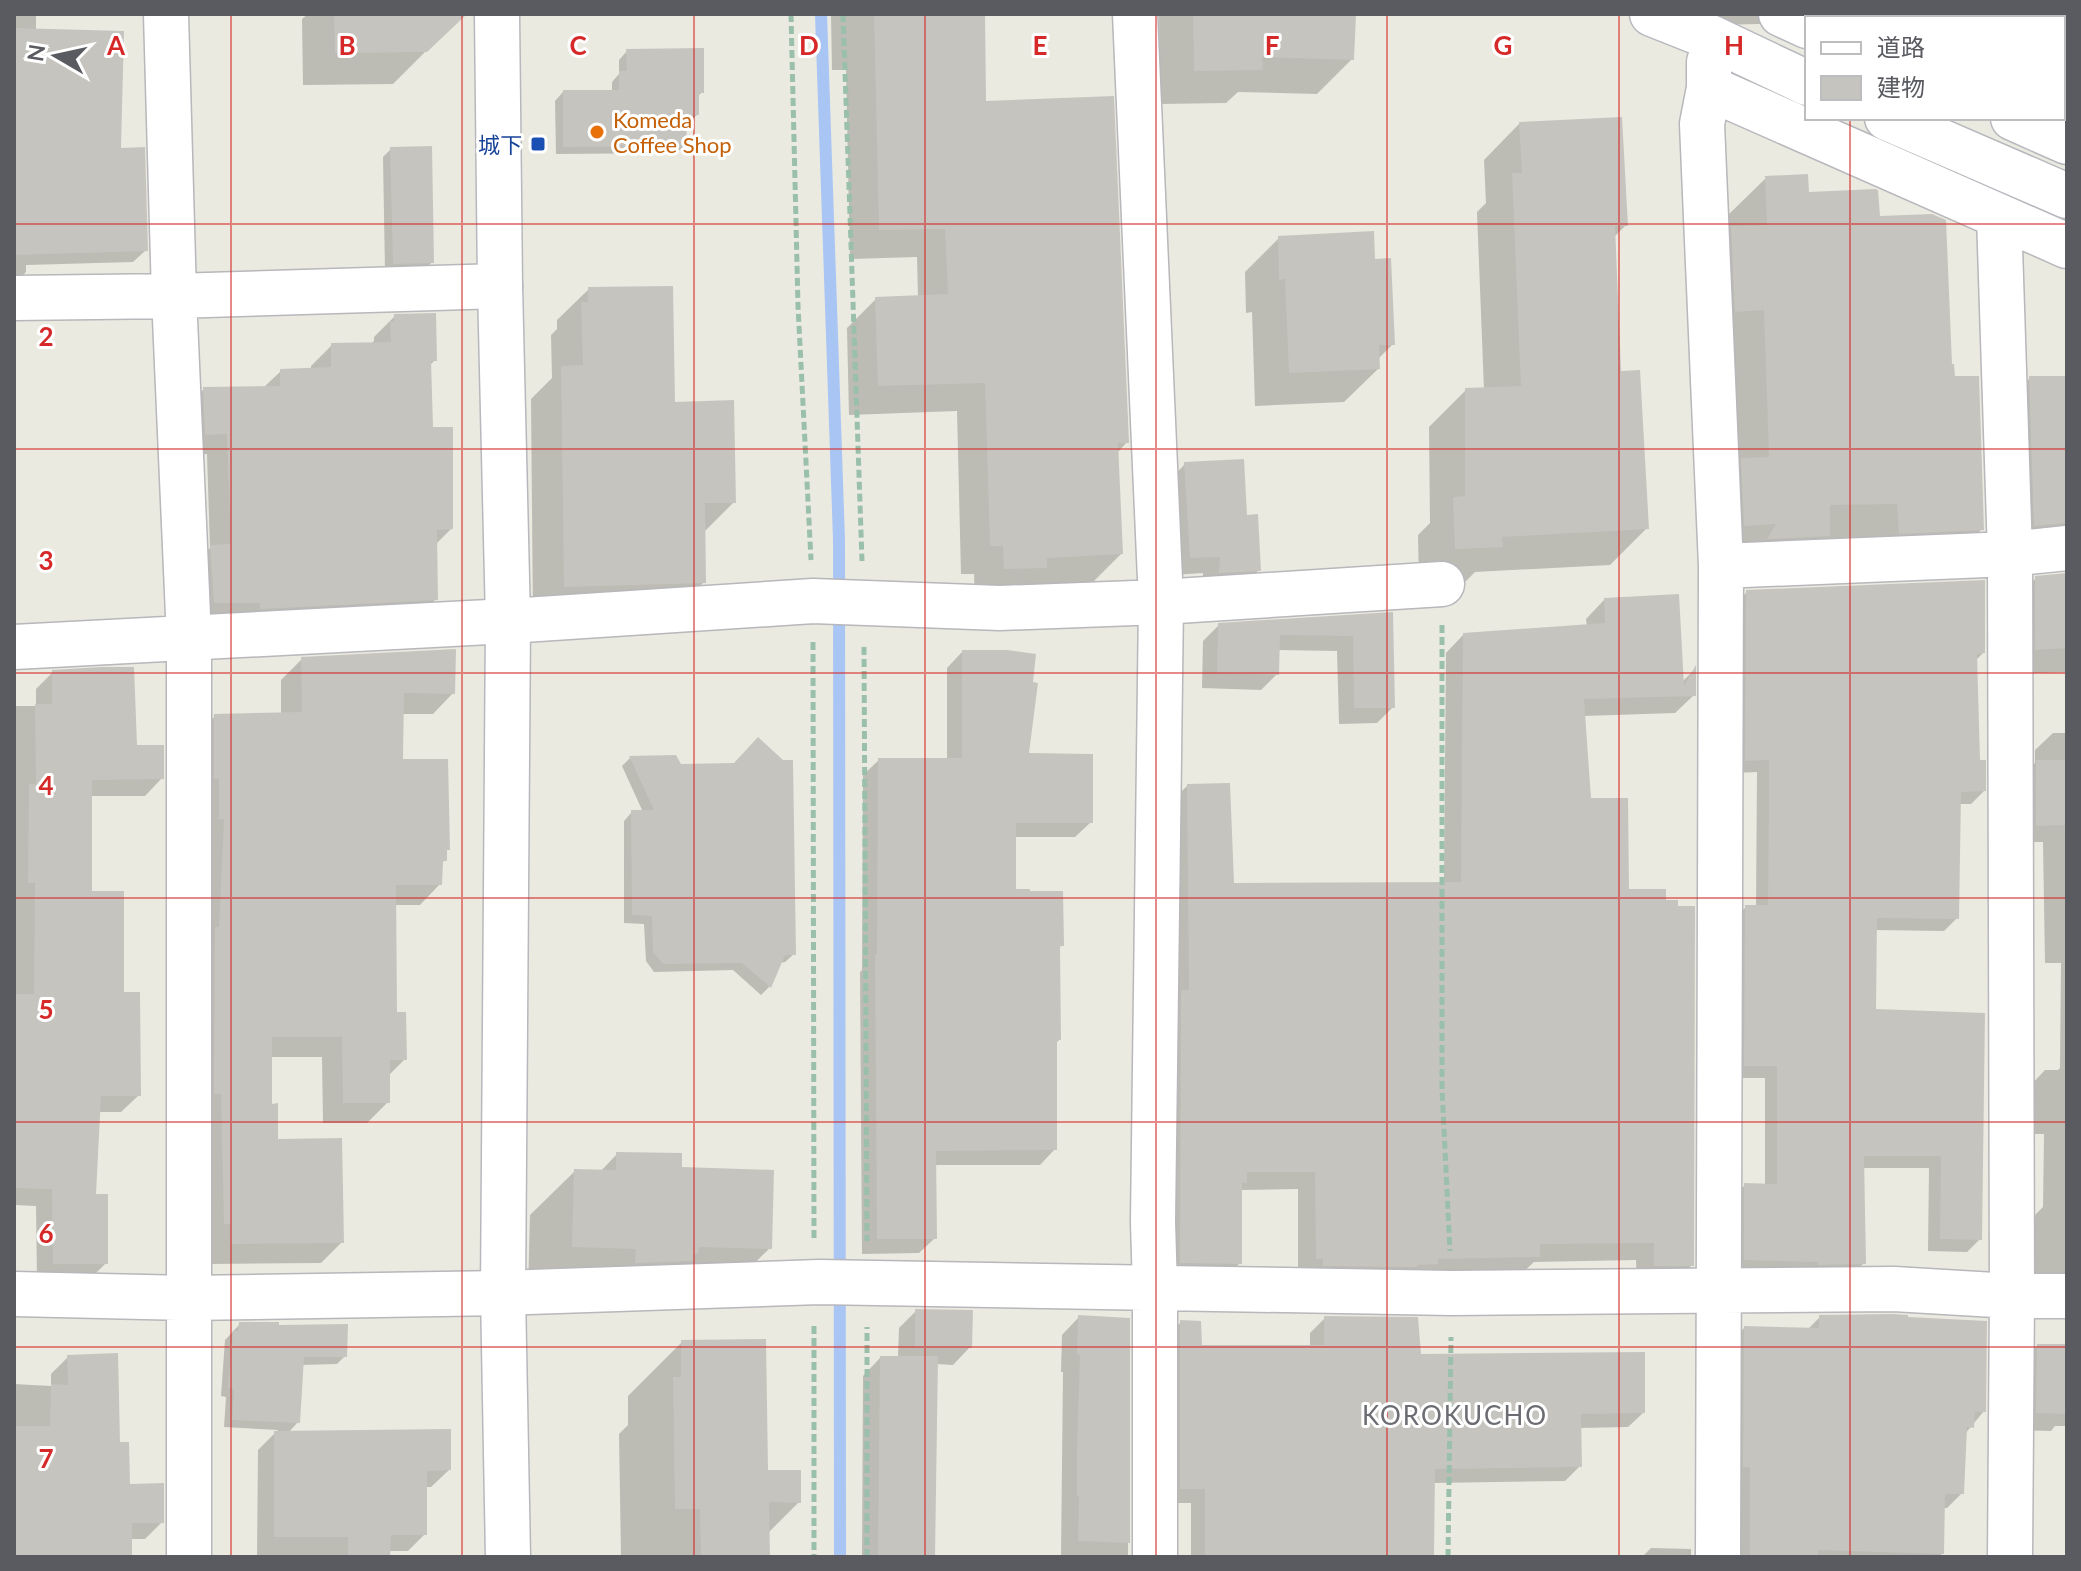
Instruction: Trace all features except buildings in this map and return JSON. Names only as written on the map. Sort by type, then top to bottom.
[{"type":"street","points":[[166,14],[189,638],[189,1557]]},
{"type":"street","points":[[497,14],[508,621],[503,1293],[508,1557]]},
{"type":"street","points":[[1135,14],[1161,602],[1153,1222],[1155,1557]]},
{"type":"street","points":[[1652,14],[1710,37],[1805,82]]},
{"type":"street","points":[[1781,14],[1805,25]]},
{"type":"street","points":[[1710,37],[1709,88],[1702,124],[1721,566],[1718,1557]]},
{"type":"street","points":[[1709,88],[2067,246]]},
{"type":"street","points":[[1892,120],[2067,196]]},
{"type":"street","points":[[2018,120],[2067,142]]},
{"type":"street","points":[[1999,216],[2010,554],[2010,1557]]},
{"type":"street","points":[[14,298],[500,286]]},
{"type":"street","points":[[1721,566],[2010,554],[2067,548]]},
{"type":"street","points":[[14,647],[839,601],[1000,608],[1161,602],[1442,584]]},
{"type":"street","points":[[14,1294],[188,1298],[503,1293],[840,1282],[1452,1293],[1894,1289],[2067,1296]]},
{"type":"path","points":[[791,14],[798,306],[839,601],[840,1282],[867,1557]]},
{"type":"path","points":[[814,1557],[840,1282],[839,601],[843,14]]},
{"type":"path","points":[[1442,584],[1442,1089],[1452,1293],[1448,1557]]},
{"type":"waterway","points":[[821,14],[839,540],[840,1557]]},
{"type":"place","name":"Komeda Coffee Shop","points":[[597,132]]},
{"type":"place","name":"城下","points":[[538,144]]},
{"type":"district","name":"KOROKUCHO","points":[[1455,1415]]}]
